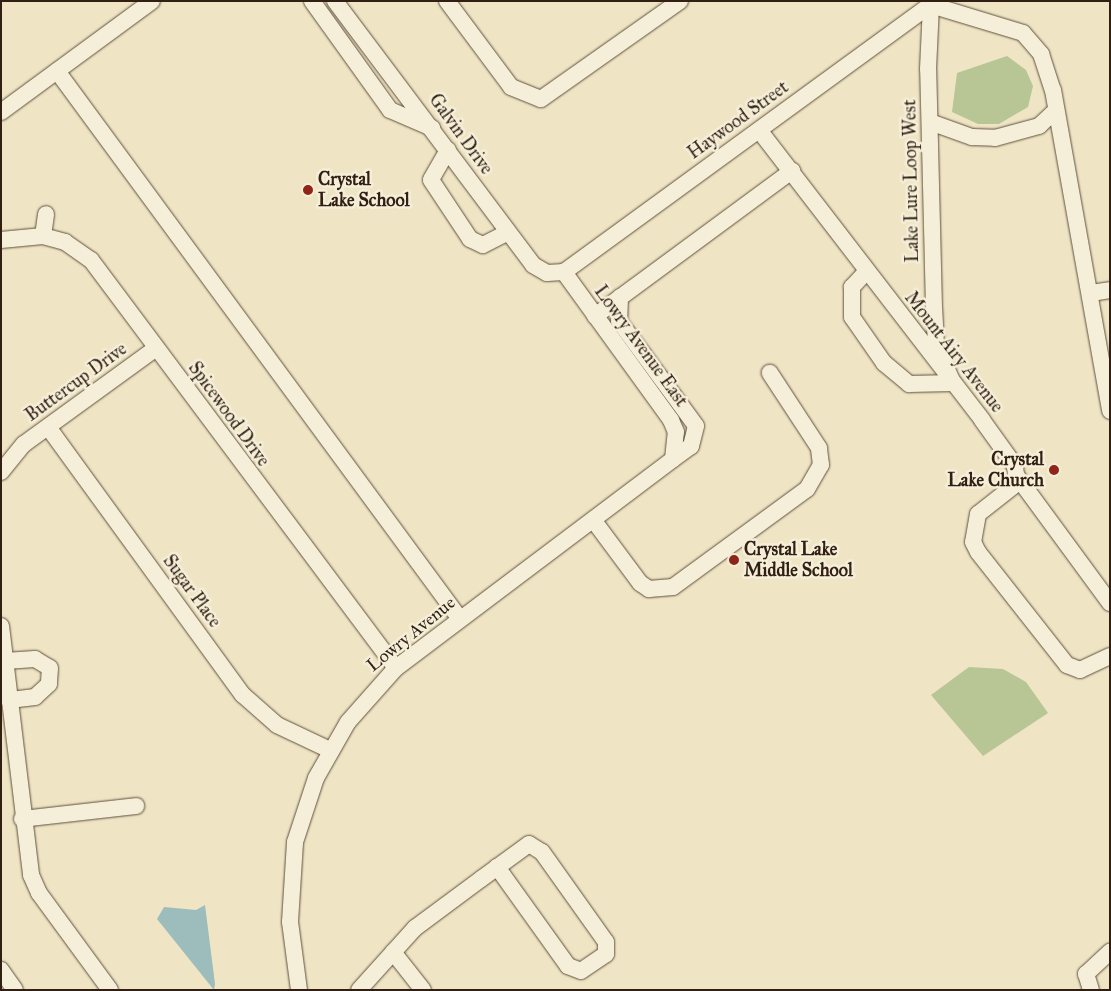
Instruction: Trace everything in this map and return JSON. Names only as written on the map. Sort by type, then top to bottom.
[{"type":"street","points":[[1,112],[152,1]]},
{"type":"street","points":[[312,1],[390,110],[432,128]]},
{"type":"street","name":"Galvin Drive","points":[[335,1],[533,265],[547,273],[564,272]]},
{"type":"street","points":[[447,1],[511,87],[528,98],[552,95],[680,1]]},
{"type":"street","points":[[933,3],[1023,33],[1047,70],[1091,293],[1110,412]]},
{"type":"street","name":"Lake Lure Loop West","points":[[933,3],[930,122],[936,344],[953,383]]},
{"type":"street","name":"Haywood Street","points":[[564,272],[933,3]]},
{"type":"street","points":[[56,71],[460,619]]},
{"type":"street","points":[[930,122],[972,137],[995,138],[1039,126],[1055,111]]},
{"type":"street","name":"Mount Airy Avenue","points":[[759,130],[1015,466],[1020,481],[1110,603]]},
{"type":"street","points":[[448,150],[432,180],[470,239],[483,245],[508,232]]},
{"type":"street","points":[[595,316],[792,172]]},
{"type":"street","points":[[43,236],[46,214]]},
{"type":"street","name":"Spicewood Drive","points":[[1,240],[43,236],[65,242],[91,260],[396,668]]},
{"type":"street","name":"Lowry Avenue East","points":[[564,272],[671,420],[674,453]]},
{"type":"street","points":[[866,272],[852,287],[852,317],[884,363],[909,384],[953,383]]},
{"type":"street","points":[[1091,293],[1110,290]]},
{"type":"street","name":"Lowry Avenue","points":[[299,990],[290,939],[290,877],[303,810],[330,750],[364,701],[396,668],[594,521],[674,453],[691,446],[696,426],[619,321],[620,297]]},
{"type":"street","name":"Buttercup Drive","points":[[1,472],[24,444],[156,348]]},
{"type":"street","points":[[594,521],[640,583],[649,589],[673,588],[807,489],[821,465],[819,448],[770,373]]},
{"type":"street","name":"Sugar Place","points":[[48,427],[243,695],[277,725],[330,750]]},
{"type":"street","points":[[1020,481],[978,514],[973,528],[978,552],[1067,665],[1080,670],[1110,656]]},
{"type":"street","points":[[1,626],[25,854],[39,893],[110,990]]},
{"type":"street","points":[[5,661],[35,659],[50,668],[49,684],[35,697],[9,700]]},
{"type":"street","points":[[22,818],[136,806]]},
{"type":"street","points":[[363,988],[415,928],[529,844],[542,852],[606,942],[606,954],[581,971],[568,966],[497,868]]},
{"type":"street","points":[[393,952],[423,990]]},
{"type":"street","points":[[1090,990],[1086,974],[1110,952]]},
{"type":"street","points":[[1,970],[15,990]]},
{"type":"green space","points":[[1007,56],[1026,70],[1033,86],[1028,107],[999,124],[978,124],[952,112],[957,73]]},
{"type":"green space","points":[[969,667],[1003,669],[1026,682],[1048,713],[983,756],[931,695]]},
{"type":"water","points":[[205,905],[215,984],[214,990],[157,919],[164,907],[196,910]]},
{"type":"place","name":"Crystal Lake School","points":[[308,190]]},
{"type":"place","name":"Crystal Lake Church","points":[[1054,470]]},
{"type":"place","name":"Crystal Lake Middle School","points":[[734,560]]}]
